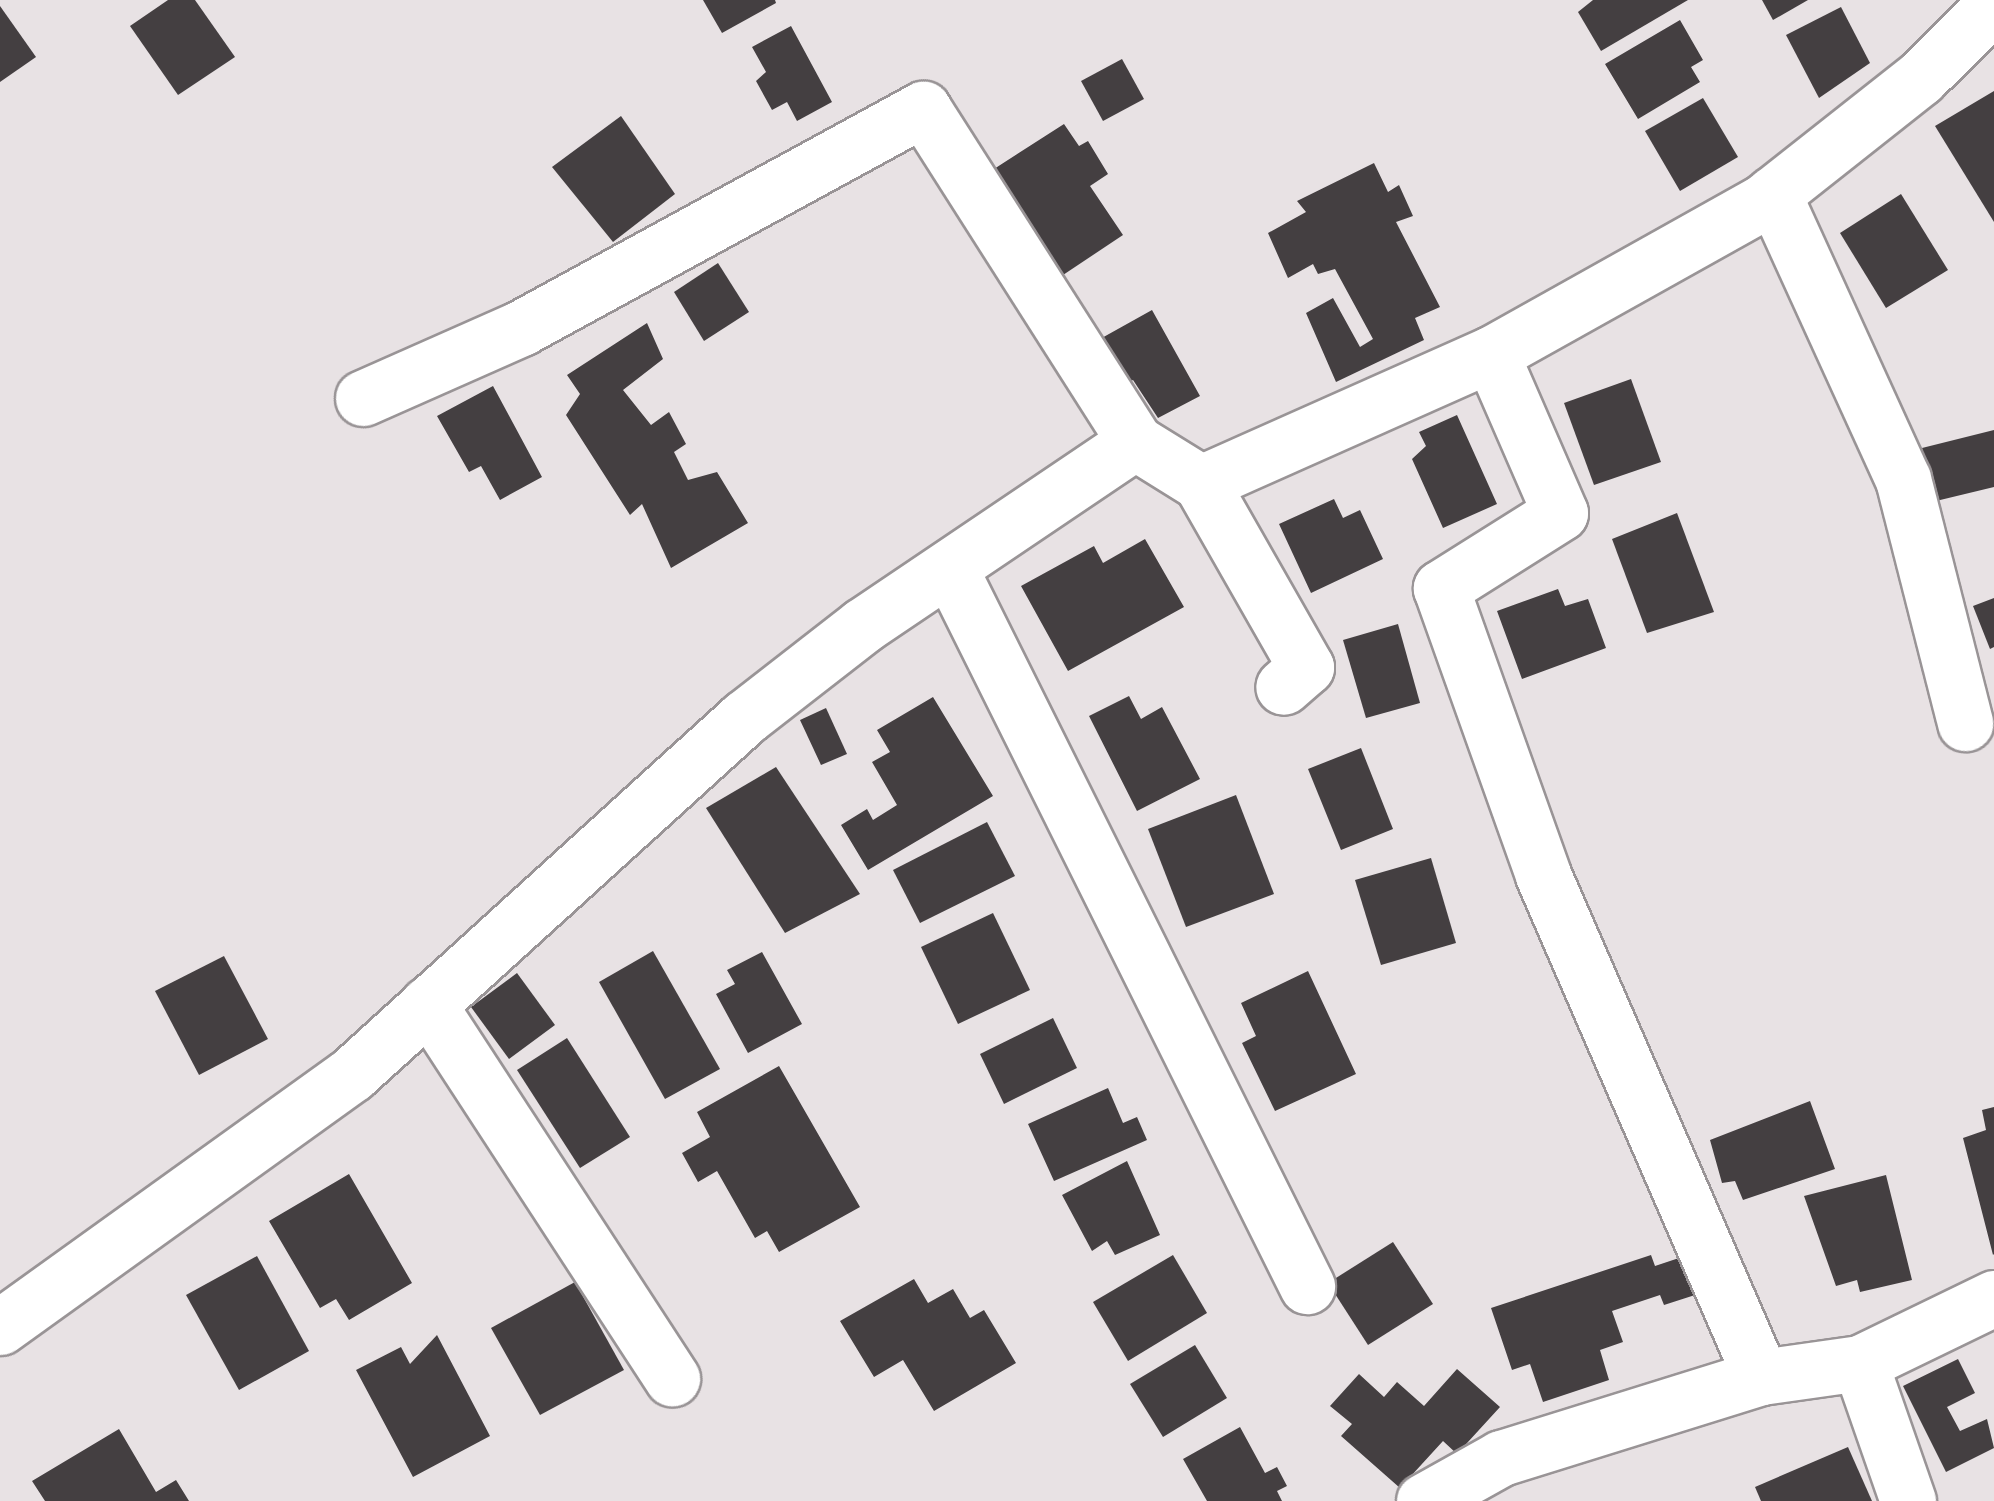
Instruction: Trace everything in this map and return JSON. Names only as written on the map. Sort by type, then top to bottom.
[{"type":"street","points":[[1200,483],[1490,354],[1773,194],[1920,78],[1994,5]]},
{"type":"street","points":[[364,398],[520,328],[923,109],[1134,442],[1200,483],[1306,667],[1283,688]]},
{"type":"street","points":[[1773,194],[1903,478],[1966,723]]},
{"type":"street","points":[[1490,354],[1560,513],[1441,588],[1543,876],[1761,1377]]},
{"type":"street","points":[[0,1327],[352,1074],[744,718],[862,626],[950,571],[1134,442]]},
{"type":"street","points":[[950,571],[1307,1286]]},
{"type":"street","points":[[428,1004],[672,1379]]},
{"type":"street","points":[[1424,1501],[1501,1458],[1761,1377],[1860,1363],[1994,1298]]},
{"type":"street","points":[[1860,1363],[1908,1501]]},
{"type":"building","points":[[168,0],[195,0],[235,57],[178,95],[130,26]]},
{"type":"building","points":[[703,0],[775,0],[776,3],[722,33]]},
{"type":"building","points":[[1593,0],[1688,0],[1601,51],[1578,12]]},
{"type":"building","points":[[1762,0],[1808,0],[1773,20]]},
{"type":"building","points":[[0,6],[36,57],[0,82]]},
{"type":"building","points":[[1841,7],[1870,63],[1819,98],[1786,35]]},
{"type":"building","points":[[1680,20],[1703,60],[1691,67],[1700,82],[1638,119],[1605,64]]},
{"type":"building","points":[[791,26],[832,102],[797,121],[787,102],[772,110],[756,81],[766,72],[752,47]]},
{"type":"building","points":[[1122,59],[1144,99],[1103,121],[1081,81]]},
{"type":"building","points":[[1994,91],[1994,222],[1935,126]]},
{"type":"building","points":[[1703,98],[1738,157],[1680,191],[1645,131]]},
{"type":"building","points":[[621,116],[675,194],[613,242],[552,167]]},
{"type":"building","points":[[1064,124],[1079,146],[1088,141],[1108,174],[1090,186],[1123,235],[1063,275],[994,169]]},
{"type":"building","points":[[1374,163],[1388,192],[1399,185],[1413,216],[1396,222],[1440,307],[1415,318],[1424,340],[1336,382],[1306,313],[1333,298],[1360,347],[1373,339],[1335,269],[1318,274],[1313,264],[1288,278],[1268,233],[1306,212],[1297,201]]},
{"type":"building","points":[[1901,194],[1948,270],[1886,308],[1840,233]]},
{"type":"building","points":[[718,263],[749,312],[704,341],[674,292]]},
{"type":"building","points":[[1152,310],[1200,396],[1158,418],[1133,380],[1125,384],[1100,339]]},
{"type":"building","points":[[647,323],[663,359],[623,390],[651,425],[669,412],[686,444],[674,452],[688,480],[717,472],[748,523],[671,568],[642,504],[630,515],[566,415],[580,394],[567,375]]},
{"type":"building","points":[[1631,379],[1661,462],[1594,485],[1564,403]]},
{"type":"building","points":[[493,386],[542,477],[500,500],[481,466],[469,472],[437,416]]},
{"type":"building","points":[[1457,415],[1497,504],[1443,528],[1412,459],[1426,446],[1419,432]]},
{"type":"building","points":[[1994,430],[1994,487],[1936,501],[1922,448]]},
{"type":"building","points":[[1334,499],[1343,518],[1360,510],[1383,559],[1311,593],[1279,524]]},
{"type":"building","points":[[1677,513],[1714,612],[1647,633],[1612,539]]},
{"type":"building","points":[[1145,539],[1184,607],[1068,671],[1021,586],[1094,546],[1103,563]]},
{"type":"building","points":[[1558,589],[1565,606],[1588,599],[1606,648],[1522,679],[1497,611]]},
{"type":"building","points":[[1994,598],[1994,647],[1990,649],[1973,606]]},
{"type":"building","points":[[1398,624],[1420,703],[1366,718],[1343,640]]},
{"type":"building","points":[[1129,696],[1141,719],[1162,707],[1200,779],[1137,811],[1089,716]]},
{"type":"building","points":[[933,697],[993,796],[868,870],[841,825],[867,809],[873,820],[897,805],[872,762],[890,752],[877,730]]},
{"type":"building","points":[[826,708],[847,754],[821,765],[800,720]]},
{"type":"building","points":[[1361,748],[1393,829],[1341,850],[1308,769]]},
{"type":"building","points":[[776,767],[860,894],[785,933],[706,808]]},
{"type":"building","points":[[1236,795],[1274,894],[1186,927],[1148,829]]},
{"type":"building","points":[[987,822],[1015,876],[920,923],[893,870]]},
{"type":"building","points":[[1431,858],[1456,943],[1381,965],[1355,880]]},
{"type":"building","points":[[993,913],[1030,990],[958,1024],[921,947]]},
{"type":"building","points":[[653,951],[720,1069],[665,1099],[599,982]]},
{"type":"building","points":[[762,952],[802,1024],[748,1053],[716,994],[735,984],[727,970]]},
{"type":"building","points":[[224,956],[268,1039],[199,1075],[155,991]]},
{"type":"building","points":[[1308,971],[1356,1074],[1275,1111],[1242,1043],[1256,1036],[1241,1003]]},
{"type":"building","points":[[517,973],[555,1025],[509,1059],[471,1007]]},
{"type":"building","points":[[1053,1018],[1077,1068],[1004,1104],[980,1054]]},
{"type":"building","points":[[567,1038],[630,1137],[580,1168],[517,1070]]},
{"type":"building","points":[[779,1066],[860,1207],[779,1252],[767,1231],[755,1238],[717,1171],[698,1182],[682,1153],[710,1137],[697,1112]]},
{"type":"building","points":[[1108,1088],[1123,1123],[1137,1117],[1147,1140],[1054,1181],[1028,1124]]},
{"type":"building","points":[[1810,1101],[1835,1169],[1743,1200],[1735,1181],[1722,1183],[1710,1140]]},
{"type":"building","points":[[1994,1107],[1993,1255],[1963,1138],[1986,1130],[1982,1110]]},
{"type":"building","points":[[1127,1161],[1160,1235],[1115,1255],[1107,1241],[1092,1251],[1062,1195]]},
{"type":"building","points":[[349,1174],[412,1283],[349,1320],[336,1299],[320,1308],[269,1221]]},
{"type":"building","points":[[1886,1175],[1912,1280],[1860,1292],[1857,1280],[1836,1286],[1804,1196]]},
{"type":"building","points":[[1393,1242],[1433,1304],[1368,1345],[1328,1283]]},
{"type":"building","points":[[1173,1255],[1207,1313],[1128,1361],[1093,1302]]},
{"type":"building","points":[[1651,1255],[1655,1266],[1682,1257],[1695,1295],[1664,1305],[1660,1295],[1612,1311],[1623,1342],[1600,1350],[1609,1380],[1543,1402],[1530,1364],[1512,1370],[1491,1308]]},
{"type":"building","points":[[257,1256],[309,1351],[239,1390],[186,1295]]},
{"type":"building","points":[[914,1279],[928,1303],[953,1289],[970,1318],[984,1310],[1016,1363],[934,1411],[903,1360],[874,1377],[840,1321]]},
{"type":"building","points":[[575,1282],[624,1370],[540,1415],[491,1328]]},
{"type":"building","points":[[437,1335],[490,1436],[413,1477],[356,1370],[401,1347],[410,1364]]},
{"type":"building","points":[[1195,1345],[1227,1398],[1163,1437],[1130,1384]]},
{"type":"building","points":[[1958,1359],[1975,1393],[1947,1407],[1960,1431],[1987,1419],[1994,1448],[1946,1472],[1903,1386]]},
{"type":"building","points":[[1457,1369],[1500,1407],[1457,1454],[1443,1441],[1400,1488],[1341,1436],[1352,1424],[1330,1406],[1359,1374],[1384,1397],[1397,1382],[1424,1406]]},
{"type":"building","points":[[1240,1427],[1265,1473],[1277,1467],[1287,1486],[1277,1491],[1282,1501],[1207,1501],[1183,1459]]},
{"type":"building","points":[[119,1429],[156,1492],[176,1480],[189,1501],[45,1501],[32,1481]]},
{"type":"building","points":[[1848,1447],[1872,1501],[1761,1501],[1755,1487]]}]
